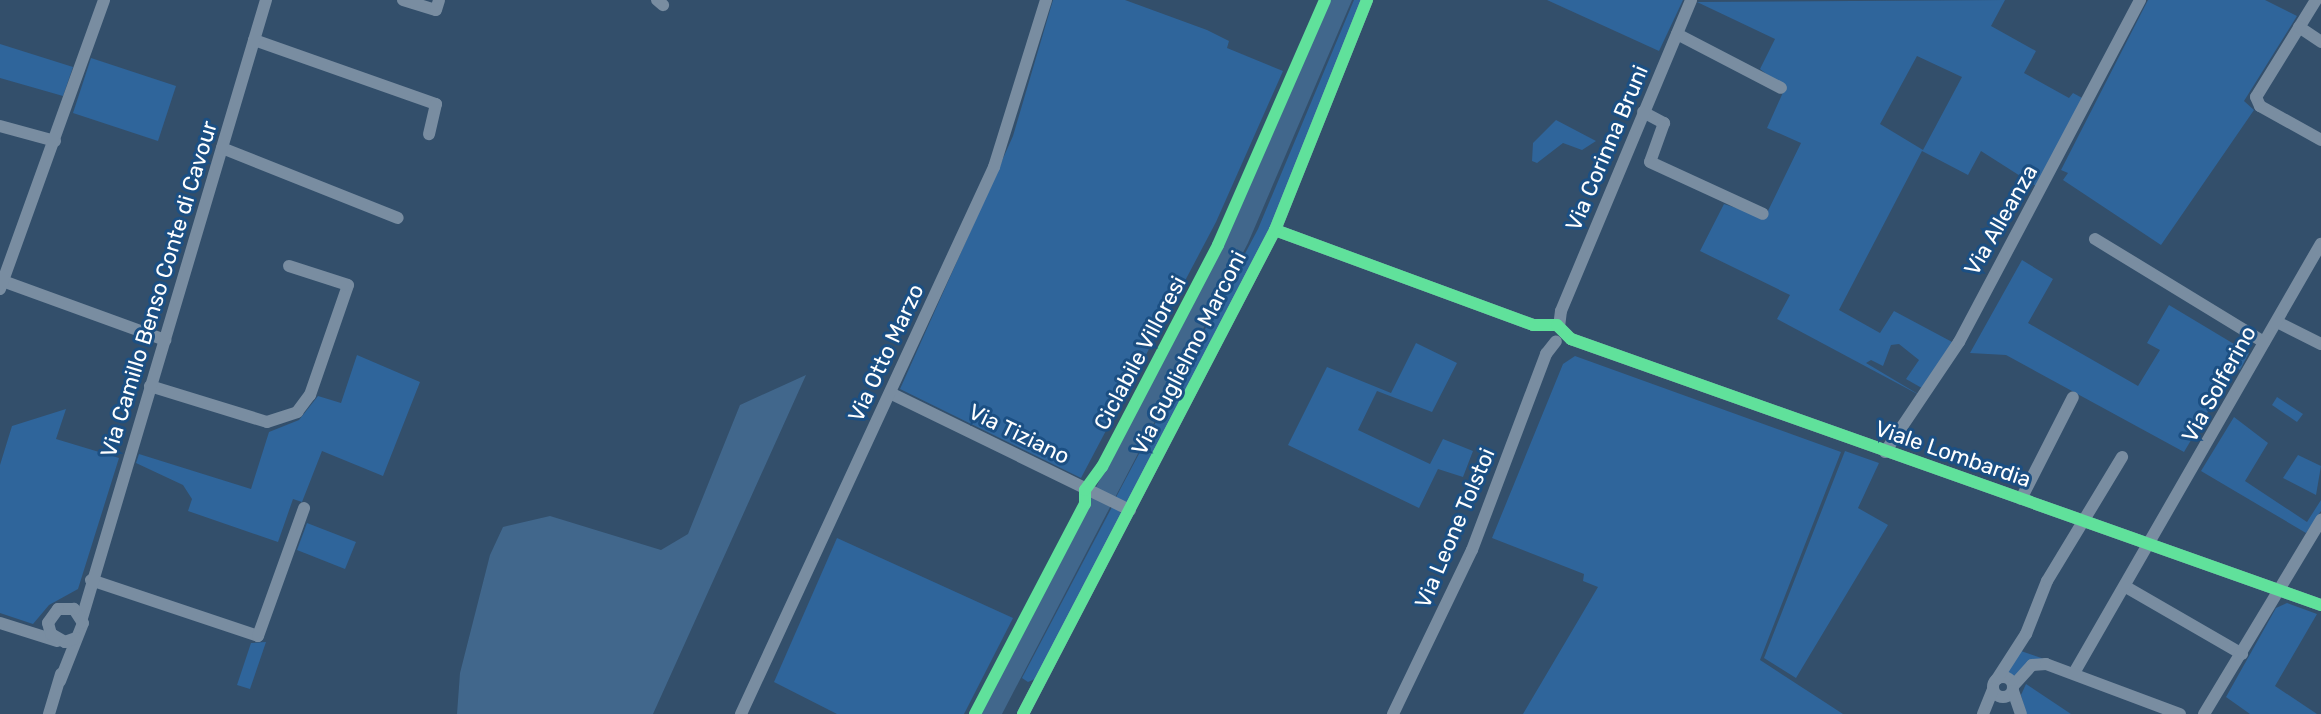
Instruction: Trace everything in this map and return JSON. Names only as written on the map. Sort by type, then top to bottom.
[{"type":"street","points":[[104,0],[2,284],[165,340]]},
{"type":"street","name":"Via Camillo Benso Conte di Cavour","points":[[82,618],[266,0]]},
{"type":"street","points":[[403,0],[436,10],[439,0]]},
{"type":"street","name":"Via Otto Marzo","points":[[741,714],[994,167],[1046,0]]},
{"type":"street","name":"Via Guglielmo Marconi","points":[[1023,714],[1124,508],[1275,230],[1367,0]]},
{"type":"street","name":"Via Corinna Bruni","points":[[1555,334],[1561,311],[1691,0]]},
{"type":"street","name":"Via Alleanza","points":[[1885,452],[1959,342],[2140,0]]},
{"type":"street","points":[[2316,0],[2256,99],[2321,140]]},
{"type":"street","points":[[2299,27],[2321,42]]},
{"type":"street","points":[[1677,34],[1781,88]]},
{"type":"street","points":[[254,40],[436,104],[429,134]]},
{"type":"street","points":[[1643,112],[1664,123],[1650,162],[1763,214]]},
{"type":"street","points":[[0,126],[55,141]]},
{"type":"street","points":[[222,148],[398,218]]},
{"type":"street","name":"Viale Lombardia","points":[[1275,230],[1555,334],[2321,605]]},
{"type":"street","points":[[2095,239],[2264,342]]},
{"type":"street","name":"Via Solferino","points":[[2074,673],[2152,545],[2321,244]]},
{"type":"street","points":[[150,386],[267,422],[297,412],[310,395],[348,285],[289,266]]},
{"type":"street","points":[[2279,323],[2321,344]]},
{"type":"street","name":"Via Leone Tolstoi","points":[[1393,714],[1472,550],[1555,334]]},
{"type":"street","name":"Via Tiziano","points":[[890,393],[1124,508]]},
{"type":"street","points":[[2021,499],[2073,397]]},
{"type":"street","points":[[2004,690],[2047,581],[2122,457]]},
{"type":"street","points":[[23,630],[50,618],[90,585],[258,636],[304,508]]},
{"type":"street","points":[[2204,714],[2321,520]]},
{"type":"street","points":[[2126,587],[2242,654]]},
{"type":"street","points":[[49,714],[82,618],[63,607]]},
{"type":"street","points":[[50,618],[63,657],[60,681]]},
{"type":"street","points":[[0,623],[55,638],[76,638]]},
{"type":"street","points":[[1985,714],[2004,690],[2036,663],[2074,673],[2180,714]]},
{"type":"street","points":[[2004,690],[2020,710]]},
{"type":"shaded area","points":[[1053,0],[1125,0],[1207,30],[1229,41],[1227,48],[1283,71],[1216,222],[1081,478],[900,389],[1013,136]]},
{"type":"shaded area","points":[[1330,0],[1352,0],[1248,243],[1002,714],[978,714],[1221,247]]},
{"type":"shaded area","points":[[1354,0],[1365,0],[1275,217],[1128,505],[1114,501],[1258,229]]},
{"type":"shaded area","points":[[1547,0],[1683,0],[1659,51]]},
{"type":"shaded area","points":[[2005,0],[1991,26],[2036,51],[2024,73],[2069,98],[2073,93],[2084,99],[2036,186],[1981,151],[1968,175],[1922,151],[1839,310],[1880,333],[1894,311],[1954,343],[1927,391],[1906,379],[1919,360],[1899,344],[1891,345],[1883,366],[1871,360],[1866,363],[1923,397],[1777,319],[1790,295],[1700,251],[1724,204],[1765,217],[1801,143],[1767,128],[1785,88],[1760,69],[1775,39],[1697,2]],"holes":[[[1917,56],[1962,77],[1923,150],[1880,124]]]},
{"type":"shaded area","points":[[2148,0],[2265,0],[2297,16],[2244,101],[2254,110],[2161,245],[2063,180],[2068,173],[2061,170]]},
{"type":"shaded area","points":[[0,44],[73,67],[63,96],[0,78]]},
{"type":"shaded area","points":[[91,58],[176,86],[158,141],[73,113]]},
{"type":"shaded area","points":[[1556,120],[1596,141],[1582,150],[1563,143],[1537,163],[1532,161],[1533,143]]},
{"type":"shaded area","points":[[2022,260],[2053,279],[2028,323],[2138,386],[2160,350],[2147,343],[2169,305],[2249,353],[2240,370],[2235,366],[2184,452],[2006,355],[1970,353]]},
{"type":"shaded area","points":[[1416,343],[1457,363],[1432,412],[1377,391],[1358,430],[1430,464],[1443,439],[1473,451],[1463,477],[1438,469],[1419,508],[1288,445],[1327,367],[1391,393]]},
{"type":"shaded area","points":[[357,355],[420,382],[383,476],[322,451],[302,502],[293,499],[278,542],[188,511],[192,499],[183,485],[136,463],[139,454],[251,489],[269,432],[299,420],[318,396],[341,403]]},
{"type":"shaded area","points":[[1575,356],[1841,452],[1760,660],[1843,714],[1523,714],[1598,587],[1583,581],[1584,574],[1492,538],[1563,364]]},
{"type":"shaded area","points":[[806,375],[653,714],[457,714],[460,673],[490,555],[503,527],[550,516],[661,550],[688,534],[740,405]]},
{"type":"shaded area","points":[[2277,397],[2303,414],[2297,422],[2272,405]]},
{"type":"shaded area","points":[[66,409],[56,439],[119,458],[78,589],[49,605],[33,624],[0,613],[0,465],[12,426]]},
{"type":"shaded area","points":[[2234,417],[2268,443],[2245,481],[2307,522],[2321,500],[2321,511],[2306,533],[2201,471]]},
{"type":"shaded area","points":[[1845,451],[1879,463],[1858,508],[1888,525],[1796,678],[1764,658]]},
{"type":"shaded area","points":[[2298,455],[2321,466],[2316,495],[2283,478]]},
{"type":"shaded area","points":[[1113,505],[1123,515],[1035,679],[1028,682],[1022,678]]},
{"type":"shaded area","points":[[307,523],[356,542],[345,569],[297,550]]},
{"type":"shaded area","points":[[837,538],[1013,618],[964,714],[837,714],[774,682]]},
{"type":"shaded area","points":[[2287,603],[2317,614],[2275,686],[2317,714],[2250,714],[2226,697],[2276,608]]},
{"type":"shaded area","points":[[266,642],[250,689],[237,685],[251,643]]},
{"type":"shaded area","points":[[2021,651],[2047,660],[2016,680],[2006,673]]},
{"type":"shaded area","points":[[2026,684],[2071,714],[2026,714],[2021,695]]},
{"type":"cycle path","name":"Ciclabile Villoresi","points":[[975,714],[1085,504],[1085,490],[1102,467],[1218,245],[1325,0]]},
{"type":"cycle path","points":[[1023,714],[1275,230],[1367,0]]},
{"type":"cycle path","points":[[1275,230],[1533,325],[1557,325],[1571,339],[2321,605]]}]
